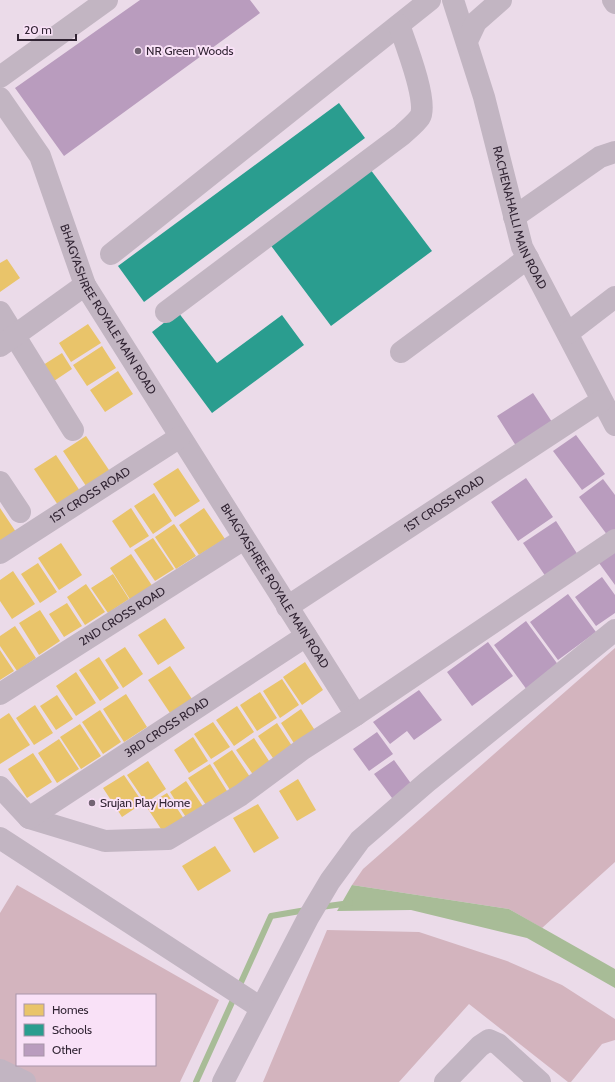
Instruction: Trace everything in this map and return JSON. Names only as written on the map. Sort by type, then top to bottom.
[{"type":"street","points":[[0,77],[107,0]]},
{"type":"street","points":[[111,254],[430,0]]},
{"type":"street","name":"RACHENAHALLI MAIN ROAD","points":[[453,0],[484,97],[522,247],[610,411]]},
{"type":"street","points":[[467,42],[476,22],[501,0]]},
{"type":"street","points":[[166,312],[402,135],[420,116],[423,105],[420,91],[399,25]]},
{"type":"street","name":"BHAGYASHREE ROYALE MAIN ROAD","points":[[0,98],[40,156],[85,285],[356,715]]},
{"type":"street","points":[[514,217],[600,157],[615,152]]},
{"type":"street","points":[[401,352],[528,258]]},
{"type":"street","points":[[7,340],[85,285]]},
{"type":"street","points":[[568,333],[615,297]]},
{"type":"street","points":[[0,312],[7,340],[72,430]]},
{"type":"street","name":"1ST CROSS ROAD","points":[[287,606],[610,411]]},
{"type":"street","name":"1ST CROSS ROAD","points":[[0,553],[180,437]]},
{"type":"street","points":[[0,482],[20,512]]},
{"type":"street","name":"2ND CROSS ROAD","points":[[0,694],[244,538]]},
{"type":"street","points":[[0,787],[29,818],[105,842],[168,839],[241,795],[303,749],[356,715],[615,540]]},
{"type":"street","points":[[223,1082],[308,918],[330,881],[360,840],[427,782],[615,630]]},
{"type":"street","name":"3RD CROSS ROAD","points":[[29,818],[306,636]]},
{"type":"street","points":[[0,838],[261,1008]]},
{"type":"street","points":[[445,1082],[480,1046],[489,1040],[498,1044],[540,1082]]},
{"type":"street","points":[[0,1070],[25,1082]]},
{"type":"shaded area","points":[[615,648],[615,862],[542,928],[509,909],[352,885],[363,869]]},
{"type":"shaded area","points":[[17,885],[219,1000],[180,1082],[32,1082],[0,1067],[0,913]]},
{"type":"shaded area","points":[[352,885],[509,909],[615,969],[615,988],[527,938],[411,910],[337,911]]},
{"type":"shaded area","points":[[327,930],[419,932],[507,961],[562,985],[615,1019],[615,1040],[602,1044],[571,1082],[568,1082],[469,1004],[399,1082],[263,1082]]},
{"type":"building: Homes","points":[[7,259],[20,278],[0,292],[0,263]]},
{"type":"building: Homes","points":[[88,324],[101,343],[71,362],[59,343]]},
{"type":"building: Homes","points":[[102,346],[116,368],[87,386],[73,365]]},
{"type":"building: Homes","points":[[62,353],[72,369],[51,383],[40,367]]},
{"type":"building: Homes","points":[[118,371],[133,394],[105,412],[90,390]]},
{"type":"building: Homes","points":[[86,436],[111,473],[88,489],[63,451]]},
{"type":"building: Homes","points":[[56,455],[82,494],[60,508],[34,469]]},
{"type":"building: Homes","points":[[178,468],[200,501],[175,517],[153,484]]},
{"type":"building: Homes","points":[[154,493],[172,521],[153,534],[134,506]]},
{"type":"building: Homes","points":[[0,508],[18,535],[0,546]]},
{"type":"building: Homes","points":[[131,508],[149,536],[130,548],[112,521]]},
{"type":"building: Homes","points":[[204,508],[225,539],[199,555],[179,525]]},
{"type":"building: Homes","points":[[174,524],[196,556],[176,569],[155,537]]},
{"type":"building: Homes","points":[[153,538],[174,569],[155,581],[134,550]]},
{"type":"building: Homes","points":[[61,543],[82,575],[59,590],[38,558]]},
{"type":"building: Homes","points":[[131,554],[153,587],[131,601],[110,568]]},
{"type":"building: Homes","points":[[38,563],[57,592],[40,603],[21,574]]},
{"type":"building: Homes","points":[[13,571],[35,604],[12,619],[0,601],[0,580]]},
{"type":"building: Homes","points":[[113,574],[129,599],[108,613],[91,588]]},
{"type":"building: Homes","points":[[86,584],[105,612],[85,625],[67,597]]},
{"type":"building: Homes","points":[[67,603],[82,626],[64,637],[49,614]]},
{"type":"building: Homes","points":[[40,610],[60,641],[39,655],[19,623]]},
{"type":"building: Homes","points":[[165,618],[185,648],[158,665],[138,635]]},
{"type":"building: Homes","points":[[15,626],[36,658],[17,671],[0,646],[0,636]]},
{"type":"building: Homes","points":[[125,647],[143,674],[123,688],[105,660]]},
{"type":"building: Homes","points":[[0,650],[14,671],[0,680]]},
{"type":"building: Homes","points":[[99,657],[119,688],[100,701],[79,670]]},
{"type":"building: Homes","points":[[305,662],[323,690],[302,705],[283,677]]},
{"type":"building: Homes","points":[[170,666],[192,699],[170,713],[148,680]]},
{"type":"building: Homes","points":[[76,672],[96,703],[76,716],[56,686]]},
{"type":"building: Homes","points":[[282,679],[299,705],[280,718],[263,691]]},
{"type":"building: Homes","points":[[260,692],[277,718],[257,731],[240,705]]},
{"type":"building: Homes","points":[[126,694],[147,727],[124,742],[103,709]]},
{"type":"building: Homes","points":[[57,695],[73,719],[56,730],[40,706]]},
{"type":"building: Homes","points":[[35,705],[53,733],[34,745],[16,718]]},
{"type":"building: Homes","points":[[237,706],[254,732],[234,746],[216,720]]},
{"type":"building: Homes","points":[[301,709],[318,735],[297,748],[281,723]]},
{"type":"building: Homes","points":[[100,710],[121,742],[103,754],[82,722]]},
{"type":"building: Homes","points":[[9,713],[30,745],[0,764],[0,719]]},
{"type":"building: Homes","points":[[213,722],[230,747],[211,759],[194,734]]},
{"type":"building: Homes","points":[[277,723],[294,749],[275,761],[258,736]]},
{"type":"building: Homes","points":[[80,724],[101,756],[81,769],[60,737]]},
{"type":"building: Homes","points":[[193,737],[208,761],[189,773],[174,750]]},
{"type":"building: Homes","points":[[254,738],[271,764],[254,776],[236,750]]},
{"type":"building: Homes","points":[[59,739],[79,769],[57,783],[38,753]]},
{"type":"building: Homes","points":[[232,750],[250,777],[230,790],[213,763]]},
{"type":"building: Homes","points":[[33,753],[52,782],[27,798],[8,769]]},
{"type":"building: Homes","points":[[148,761],[166,789],[146,803],[127,775]]},
{"type":"building: Homes","points":[[210,764],[227,791],[206,805],[188,778]]},
{"type":"building: Homes","points":[[124,775],[143,803],[122,817],[103,788]]},
{"type":"building: Homes","points":[[298,779],[316,810],[297,821],[279,791]]},
{"type":"building: Homes","points":[[186,781],[204,808],[187,819],[170,792]]},
{"type":"building: Homes","points":[[167,793],[184,819],[163,832],[146,806]]},
{"type":"building: Homes","points":[[258,804],[279,838],[254,853],[233,818]]},
{"type":"building: Homes","points":[[215,846],[231,871],[198,891],[182,866]]},
{"type":"building: Schools","points":[[339,103],[365,138],[144,302],[118,266]]},
{"type":"building: Schools","points":[[370,169],[432,251],[331,326],[269,243]]},
{"type":"building: Schools","points":[[178,312],[217,363],[282,315],[304,345],[212,413],[152,332]]},
{"type":"building: Other","name":"NR Green Woods","points":[[140,0],[250,0],[260,13],[64,156],[15,88]]},
{"type":"building: Other","points":[[533,393],[554,425],[518,449],[497,416]]},
{"type":"building: Other","points":[[576,435],[605,474],[582,490],[553,451]]},
{"type":"building: Other","points":[[526,478],[553,517],[518,541],[491,502]]},
{"type":"building: Other","points":[[603,479],[615,495],[615,531],[608,536],[579,497]]},
{"type":"building: Other","points":[[556,521],[578,555],[546,577],[523,543]]},
{"type":"building: Other","points":[[615,551],[615,585],[599,563]]},
{"type":"building: Other","points":[[602,577],[615,595],[615,613],[596,626],[575,597]]},
{"type":"building: Other","points":[[568,594],[596,632],[558,660],[530,622]]},
{"type":"building: Other","points":[[526,621],[559,666],[527,690],[494,645]]},
{"type":"building: Other","points":[[488,642],[513,676],[472,706],[447,672]]},
{"type":"building: Other","points":[[419,690],[442,720],[414,740],[407,731],[390,744],[373,722]]},
{"type":"building: Other","points":[[377,732],[393,754],[369,771],[353,749]]},
{"type":"building: Other","points":[[394,760],[415,789],[395,802],[374,774]]},
{"type":"waterway","points":[[321,907],[350,903]]},
{"type":"waterway","points":[[196,1082],[271,916],[306,910]]},
{"type":"place","name":"NR Green Woods","points":[[138,51]]},
{"type":"place","name":"Srujan Play Home","points":[[92,803]]}]
